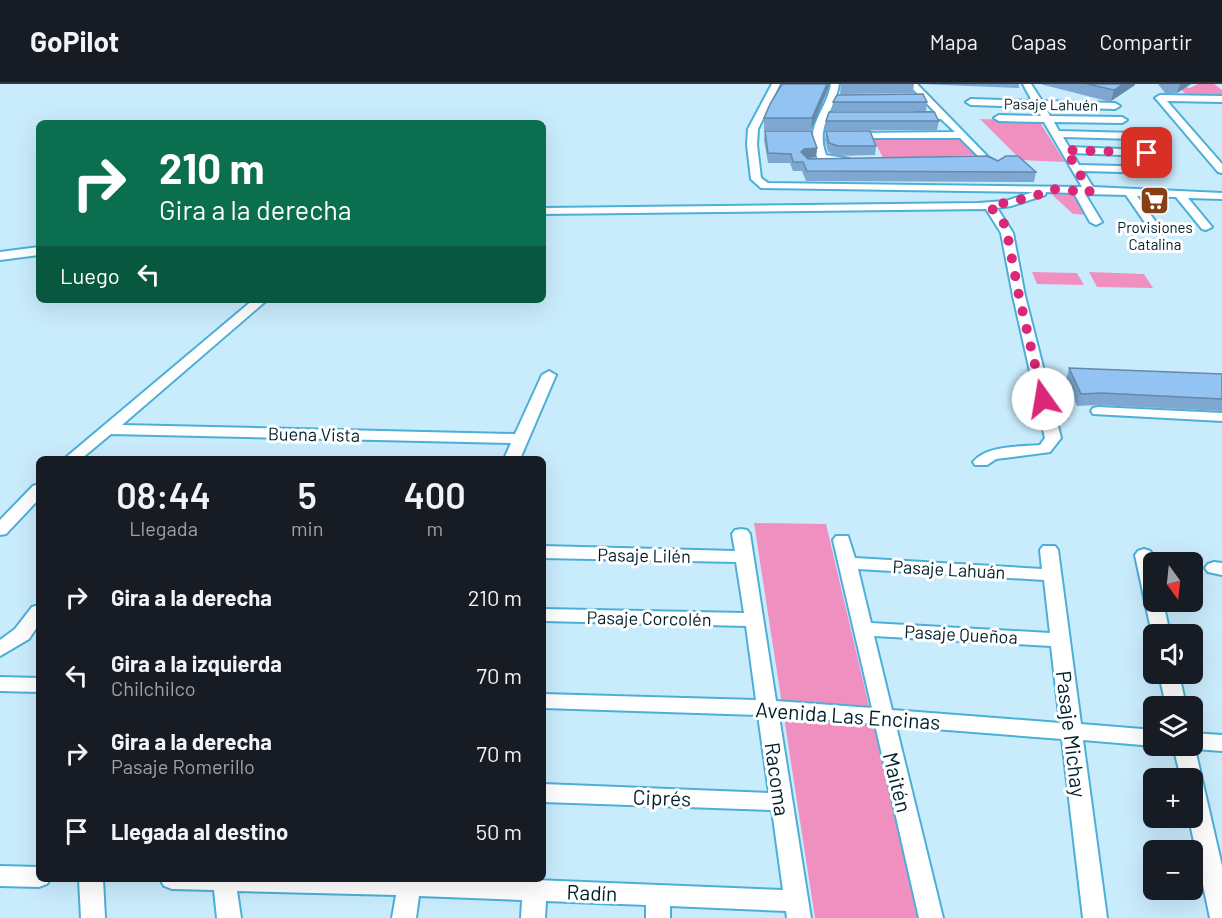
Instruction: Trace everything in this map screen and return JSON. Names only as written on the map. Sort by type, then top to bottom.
[{"type":"street","points":[[776,84],[771,98],[755,122],[756,179],[762,185],[1051,189],[1222,196]]},
{"type":"street","points":[[829,160],[821,156],[815,135],[835,84]]},
{"type":"street","points":[[912,84],[983,155],[983,158],[997,166]]},
{"type":"street","points":[[1027,84],[1076,168],[1096,222]]},
{"type":"street","points":[[914,98],[926,98]]},
{"type":"street","points":[[1222,99],[1160,98],[1222,170]]},
{"type":"street","points":[[831,99],[843,99]]},
{"type":"street","name":"Pasaje Lahuén","points":[[971,102],[984,99],[1038,104],[1115,106]]},
{"type":"street","points":[[821,116],[832,116]]},
{"type":"street","points":[[899,116],[944,116]]},
{"type":"street","points":[[999,118],[1122,120]]},
{"type":"street","points":[[1056,134],[1135,136]]},
{"type":"street","points":[[804,135],[827,136]]},
{"type":"street","points":[[838,136],[963,135]]},
{"type":"street","points":[[1066,150],[1147,153]]},
{"type":"street","points":[[971,161],[983,158]]},
{"type":"street","points":[[814,162],[859,161]]},
{"type":"street","points":[[1076,168],[1160,170]]},
{"type":"street","points":[[546,211],[990,206],[1033,197],[1051,189]]},
{"type":"street","points":[[1130,193],[1152,225]]},
{"type":"street","points":[[1180,195],[1206,227]]},
{"type":"street","points":[[981,462],[992,455],[1045,449],[1053,438],[1019,296],[1005,225],[990,206]]},
{"type":"street","points":[[0,256],[36,251]]},
{"type":"street","points":[[75,456],[257,303]]},
{"type":"street","points":[[513,456],[549,375]]},
{"type":"street","points":[[1098,411],[1222,417]]},
{"type":"street","name":"Buena Vista","points":[[106,429],[520,440]]},
{"type":"street","points":[[0,530],[36,492]]},
{"type":"street","name":"Racoma","points":[[741,534],[798,910]]},
{"type":"street","name":"Maitén","points":[[842,540],[882,718],[931,918]]},
{"type":"street","name":"Pasaje Michay","points":[[1049,550],[1095,918]]},
{"type":"street","name":"Pasaje Lilén","points":[[546,552],[745,557]]},
{"type":"street","name":"Pasaje Lahuán","points":[[847,563],[1052,575]]},
{"type":"street","points":[[0,649],[22,634],[36,615]]},
{"type":"street","name":"Pasaje Corcolén","points":[[546,615],[754,620]]},
{"type":"street","name":"Pasaje Queñoa","points":[[862,629],[1060,640]]},
{"type":"street","points":[[0,684],[36,685]]},
{"type":"street","name":"Avenida Las Encinas","points":[[546,701],[767,708],[1143,737]]},
{"type":"street","points":[[1203,742],[1222,743]]},
{"type":"street","name":"Ciprés","points":[[546,793],[780,802]]},
{"type":"street","points":[[1202,828],[1222,918]]},
{"type":"street","points":[[0,876],[36,877]]},
{"type":"street","points":[[91,882],[93,918]]},
{"type":"street","points":[[224,882],[230,918]]},
{"type":"street","points":[[404,918],[409,882]]},
{"type":"street","name":"Radín","points":[[409,882],[535,890],[658,906],[798,910]]},
{"type":"street","points":[[533,918],[535,890]]},
{"type":"shaded area","points":[[1198,84],[1214,84],[1222,90],[1222,96],[1187,95],[1176,85],[1190,88]]},
{"type":"shaded area","points":[[980,119],[1039,121],[1065,162],[1021,160]]},
{"type":"shaded area","points":[[873,138],[958,138],[975,155],[883,158]]},
{"type":"shaded area","points":[[1048,191],[1073,193],[1088,215],[1073,214]]},
{"type":"shaded area","points":[[1032,272],[1077,273],[1084,285],[1037,284]]},
{"type":"shaded area","points":[[1089,272],[1144,274],[1153,288],[1097,287]]},
{"type":"shaded area","points":[[754,523],[826,524],[919,918],[815,918]]},
{"type":"building","points":[[782,84],[827,84],[812,118],[764,118]]},
{"type":"building","points":[[1087,84],[1123,84],[1114,90]]},
{"type":"building","points":[[923,94],[927,102],[833,102],[837,95]]},
{"type":"building","points":[[829,112],[934,112],[939,121],[826,121]]},
{"type":"building","points":[[765,131],[811,131],[817,148],[804,149],[801,152],[808,159],[987,156],[998,161],[1006,156],[1018,156],[1036,172],[807,171],[803,162],[793,162],[791,154],[768,153]]},
{"type":"building","points":[[826,131],[870,131],[876,146],[838,146],[829,143]]},
{"type":"building","points":[[1069,368],[1222,374],[1222,399],[1081,394]]},
{"type":"place","name":"Provisiones Catalina","points":[[1155,200]]},
{"type":"route","points":[[1043,399],[1005,225],[990,206],[1033,197],[1051,189],[1090,192],[1066,150],[1147,153]]}]
